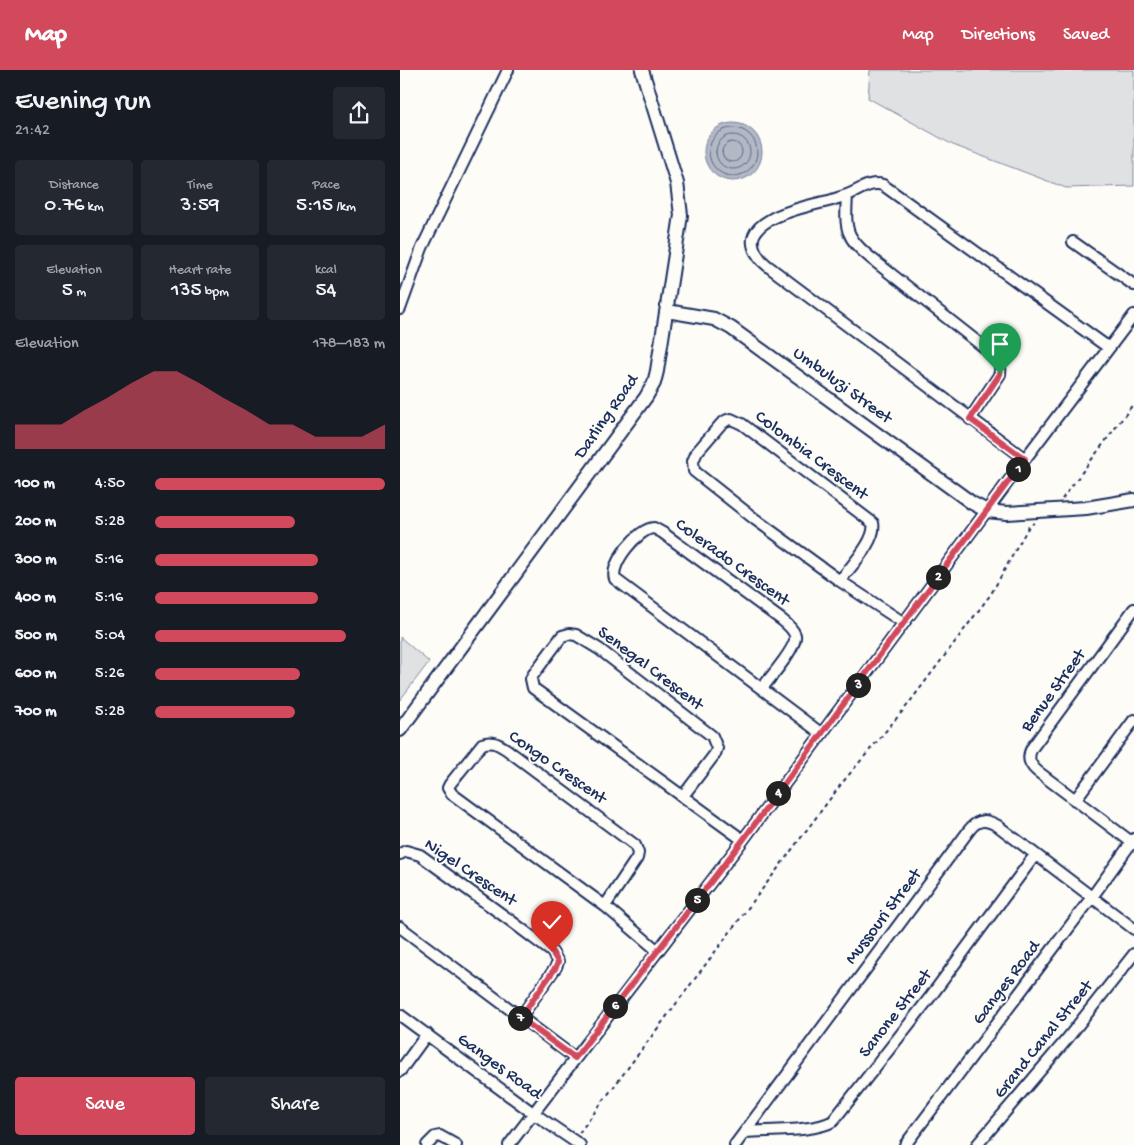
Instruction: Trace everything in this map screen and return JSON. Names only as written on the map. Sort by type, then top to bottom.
[{"type":"street","points":[[400,309],[422,248],[508,70]]},
{"type":"street","name":"Darling Road","points":[[400,730],[646,397],[654,382],[668,311],[680,226],[681,205],[677,183],[642,70]]},
{"type":"street","points":[[1025,459],[759,258],[754,249],[753,240],[760,225],[768,219],[847,195],[872,184],[883,185],[1109,348]]},
{"type":"street","points":[[847,195],[848,234],[854,243],[994,355],[999,362],[1000,374],[970,419]]},
{"type":"street","points":[[1073,242],[1134,284]]},
{"type":"street","name":"Umbuluzi Street","points":[[668,311],[714,319],[731,328],[972,503],[987,511]]},
{"type":"street","points":[[509,1145],[743,840],[1134,315]]},
{"type":"street","name":"Colombia Crescent","points":[[840,581],[870,540],[874,529],[873,523],[742,424],[731,419],[724,421],[697,452],[692,461],[694,471],[756,520],[840,581],[904,623]]},
{"type":"street","points":[[987,511],[1007,513],[1053,511],[1134,500]]},
{"type":"street","name":"Colerado Crescent","points":[[762,688],[794,646],[796,637],[793,630],[663,533],[654,528],[644,530],[619,558],[613,571],[615,579],[822,734]]},
{"type":"street","name":"Benue Street","points":[[1133,842],[1033,767],[1028,756],[1134,609]]},
{"type":"street","name":"Senegal Crescent","points":[[683,796],[715,754],[717,748],[712,736],[587,642],[576,635],[562,636],[533,675],[531,679],[533,688],[743,840]]},
{"type":"street","points":[[1075,800],[1134,720]]},
{"type":"street","name":"Congo Crescent","points":[[605,906],[637,858],[638,853],[635,845],[506,749],[496,743],[487,742],[482,744],[450,784],[448,788],[452,794],[605,906],[658,951]]},
{"type":"street","name":"Mussouri Street","points":[[735,1145],[973,825],[982,820],[992,823],[1092,898]]},
{"type":"street","name":"Ganges Road","points":[[904,1145],[1133,842]]},
{"type":"street","name":"Nigel Crescent","points":[[400,854],[406,851],[420,855],[552,952],[558,962],[556,967],[520,1018]]},
{"type":"street","name":"Sanone Street","points":[[746,1132],[815,1127],[828,1124],[833,1120],[931,996],[1035,855]]},
{"type":"street","points":[[1092,898],[1134,929]]},
{"type":"street","points":[[400,927],[575,1058]]},
{"type":"street","name":"Grand Canal Street","points":[[977,1145],[1067,1039],[1134,954]]},
{"type":"street","name":"Ganges Road","points":[[400,1015],[577,1143]]},
{"type":"street","points":[[400,1071],[427,1034]]},
{"type":"street","points":[[426,1145],[435,1136],[440,1136],[456,1145]]},
{"type":"path","points":[[1053,511],[1134,403]]},
{"type":"path","points":[[577,1143],[842,783],[906,707],[991,594],[1029,526],[1037,521]]},
{"type":"shaded area","points":[[870,70],[1134,70],[1134,186],[1066,188],[953,145],[868,98]]},
{"type":"shaded area","points":[[400,637],[429,662],[400,700]]},
{"type":"water","points":[[733,123],[744,125],[757,136],[762,152],[760,163],[749,176],[733,181],[722,179],[709,168],[704,152],[706,141],[717,128]]},
{"type":"route","points":[[552,952],[558,962],[554,972],[520,1018],[575,1058],[743,840],[1025,459],[970,419],[1000,374]]}]
